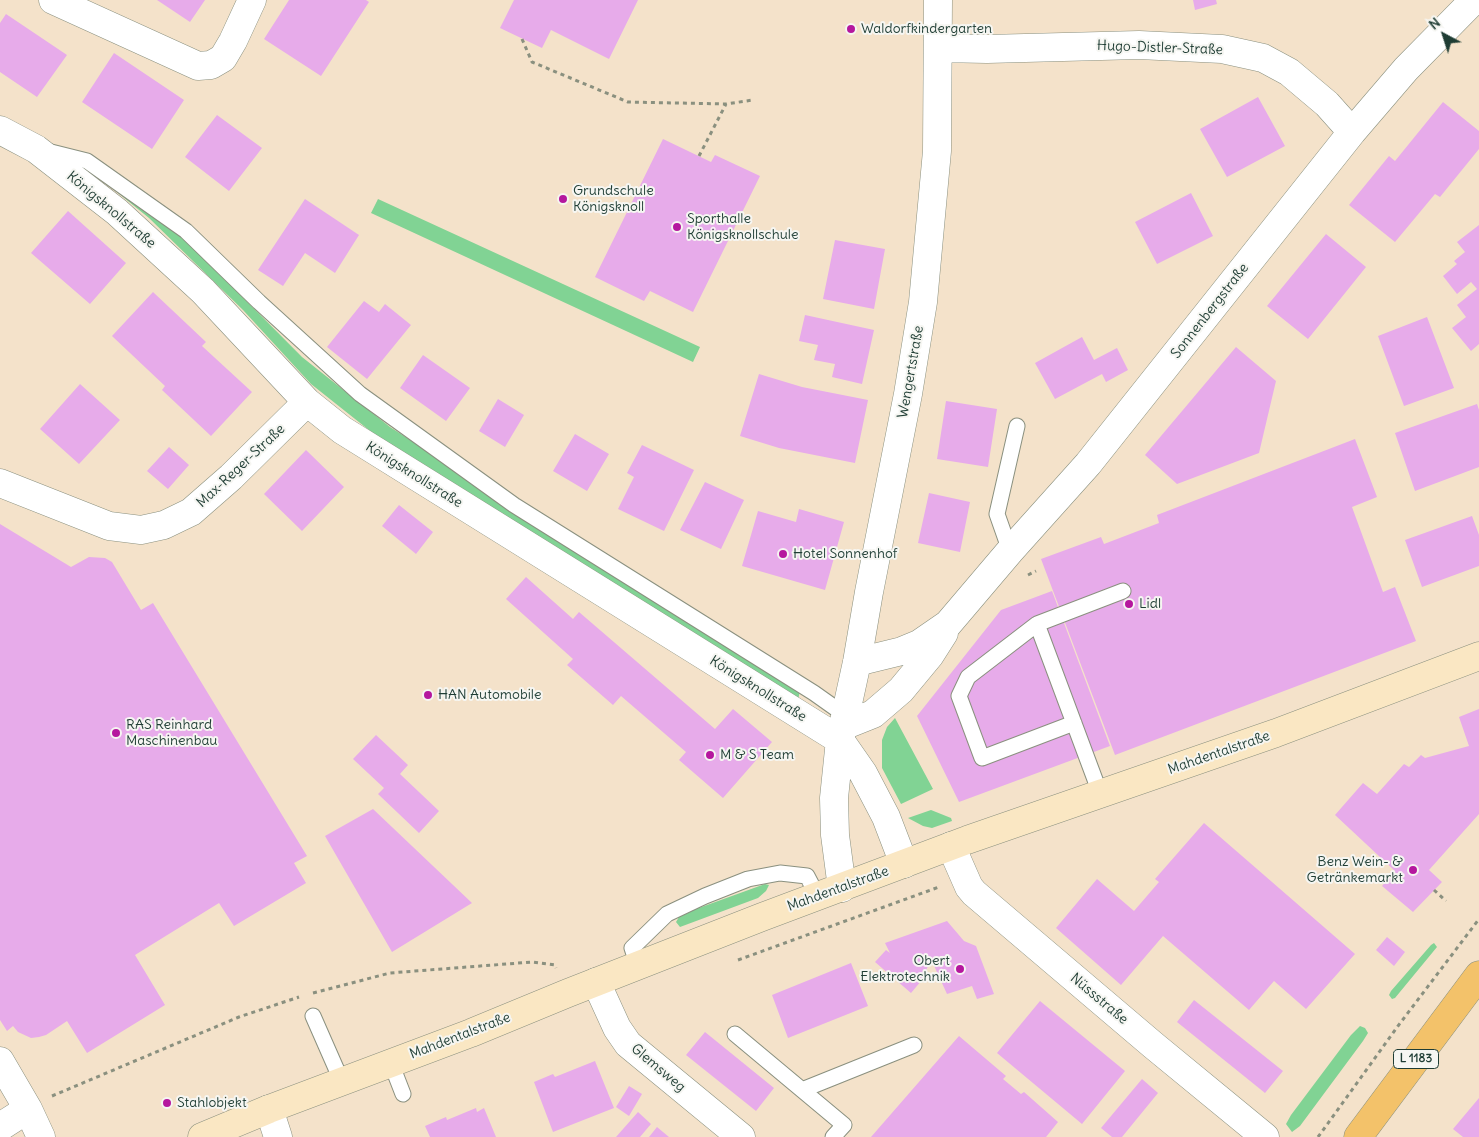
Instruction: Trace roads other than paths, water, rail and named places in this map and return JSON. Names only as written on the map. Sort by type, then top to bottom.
[{"type":"main road","name":"Mahdentalstraße","points":[[202,1137],[269,1109],[471,1033],[596,982],[951,846],[1276,733],[1479,656]]},
{"type":"main road","name":"L 1183","points":[[1358,1137],[1479,975]]},
{"type":"street","points":[[53,0],[198,66],[211,65],[223,58],[252,0]]},
{"type":"street","name":"Wengertstraße","points":[[830,892],[834,835],[834,798],[843,727],[908,394],[923,302],[937,151],[938,0]]},
{"type":"street","name":"Sonnenbergstraße","points":[[857,662],[902,651],[919,644],[948,624],[1088,464],[1352,132],[1406,69],[1474,0]]},
{"type":"street","name":"Hugo-Distler-Straße","points":[[939,48],[987,49],[1139,45],[1222,49],[1263,58],[1289,72],[1327,104],[1352,132]]},
{"type":"street","name":"Königsknollstraße","points":[[0,130],[36,149],[117,212],[203,291],[307,402],[350,435],[843,727]]},
{"type":"street","name":"Max-Reger-Straße","points":[[0,483],[109,526],[141,530],[164,525],[191,512],[232,477],[307,402]]},
{"type":"street","name":"Sonnenbergstraße","points":[[843,727],[873,714],[901,690],[941,640],[948,624]]},
{"type":"street","points":[[843,727],[881,808],[904,864]]},
{"type":"street","name":"Nüssstraße","points":[[951,846],[969,887],[974,892],[1153,1045],[1265,1137]]},
{"type":"street","name":"Glemsweg","points":[[596,982],[617,1028],[628,1044],[741,1137]]},
{"type":"street","points":[[0,1061],[28,1109],[41,1137]]},
{"type":"street","points":[[0,1126],[28,1109]]},
{"type":"street","points":[[269,1109],[278,1137]]},
{"type":"lane","name":"Königsknollstraße","points":[[36,149],[87,161],[186,231],[259,302],[360,394],[514,505],[814,693],[843,727]]},
{"type":"lane","points":[[1010,551],[997,514],[1017,426]]},
{"type":"lane","points":[[1074,723],[982,758],[959,696],[968,677],[1037,624],[1123,591]]},
{"type":"lane","points":[[1037,624],[1100,793]]},
{"type":"lane","points":[[638,966],[632,948],[667,914],[748,879],[780,873],[807,876],[830,892]]},
{"type":"lane","points":[[314,1016],[342,1082]]},
{"type":"lane","points":[[734,1034],[844,1125],[833,1137]]},
{"type":"lane","points":[[802,1090],[914,1045]]},
{"type":"lane","points":[[391,1063],[402,1094]]},
{"type":"place","name":"Waldorfkindergarten","points":[[851,29]]},
{"type":"place","name":"Grundschule Königsknoll","points":[[563,199]]},
{"type":"place","name":"Sporthalle Königsknollschule","points":[[677,227]]},
{"type":"place","name":"Hotel Sonnenhof","points":[[783,554]]},
{"type":"place","name":"Lidl","points":[[1129,604]]},
{"type":"place","name":"HAN Automobile","points":[[428,695]]},
{"type":"place","name":"RAS Reinhard Maschinenbau","points":[[116,733]]},
{"type":"place","name":"M & S Team","points":[[710,755]]},
{"type":"place","name":"Benz Wein- & Getränkemarkt","points":[[1413,870]]},
{"type":"place","name":"Obert Elektrotechnik","points":[[960,969]]},
{"type":"place","name":"Stahlobjekt","points":[[167,1103]]}]
